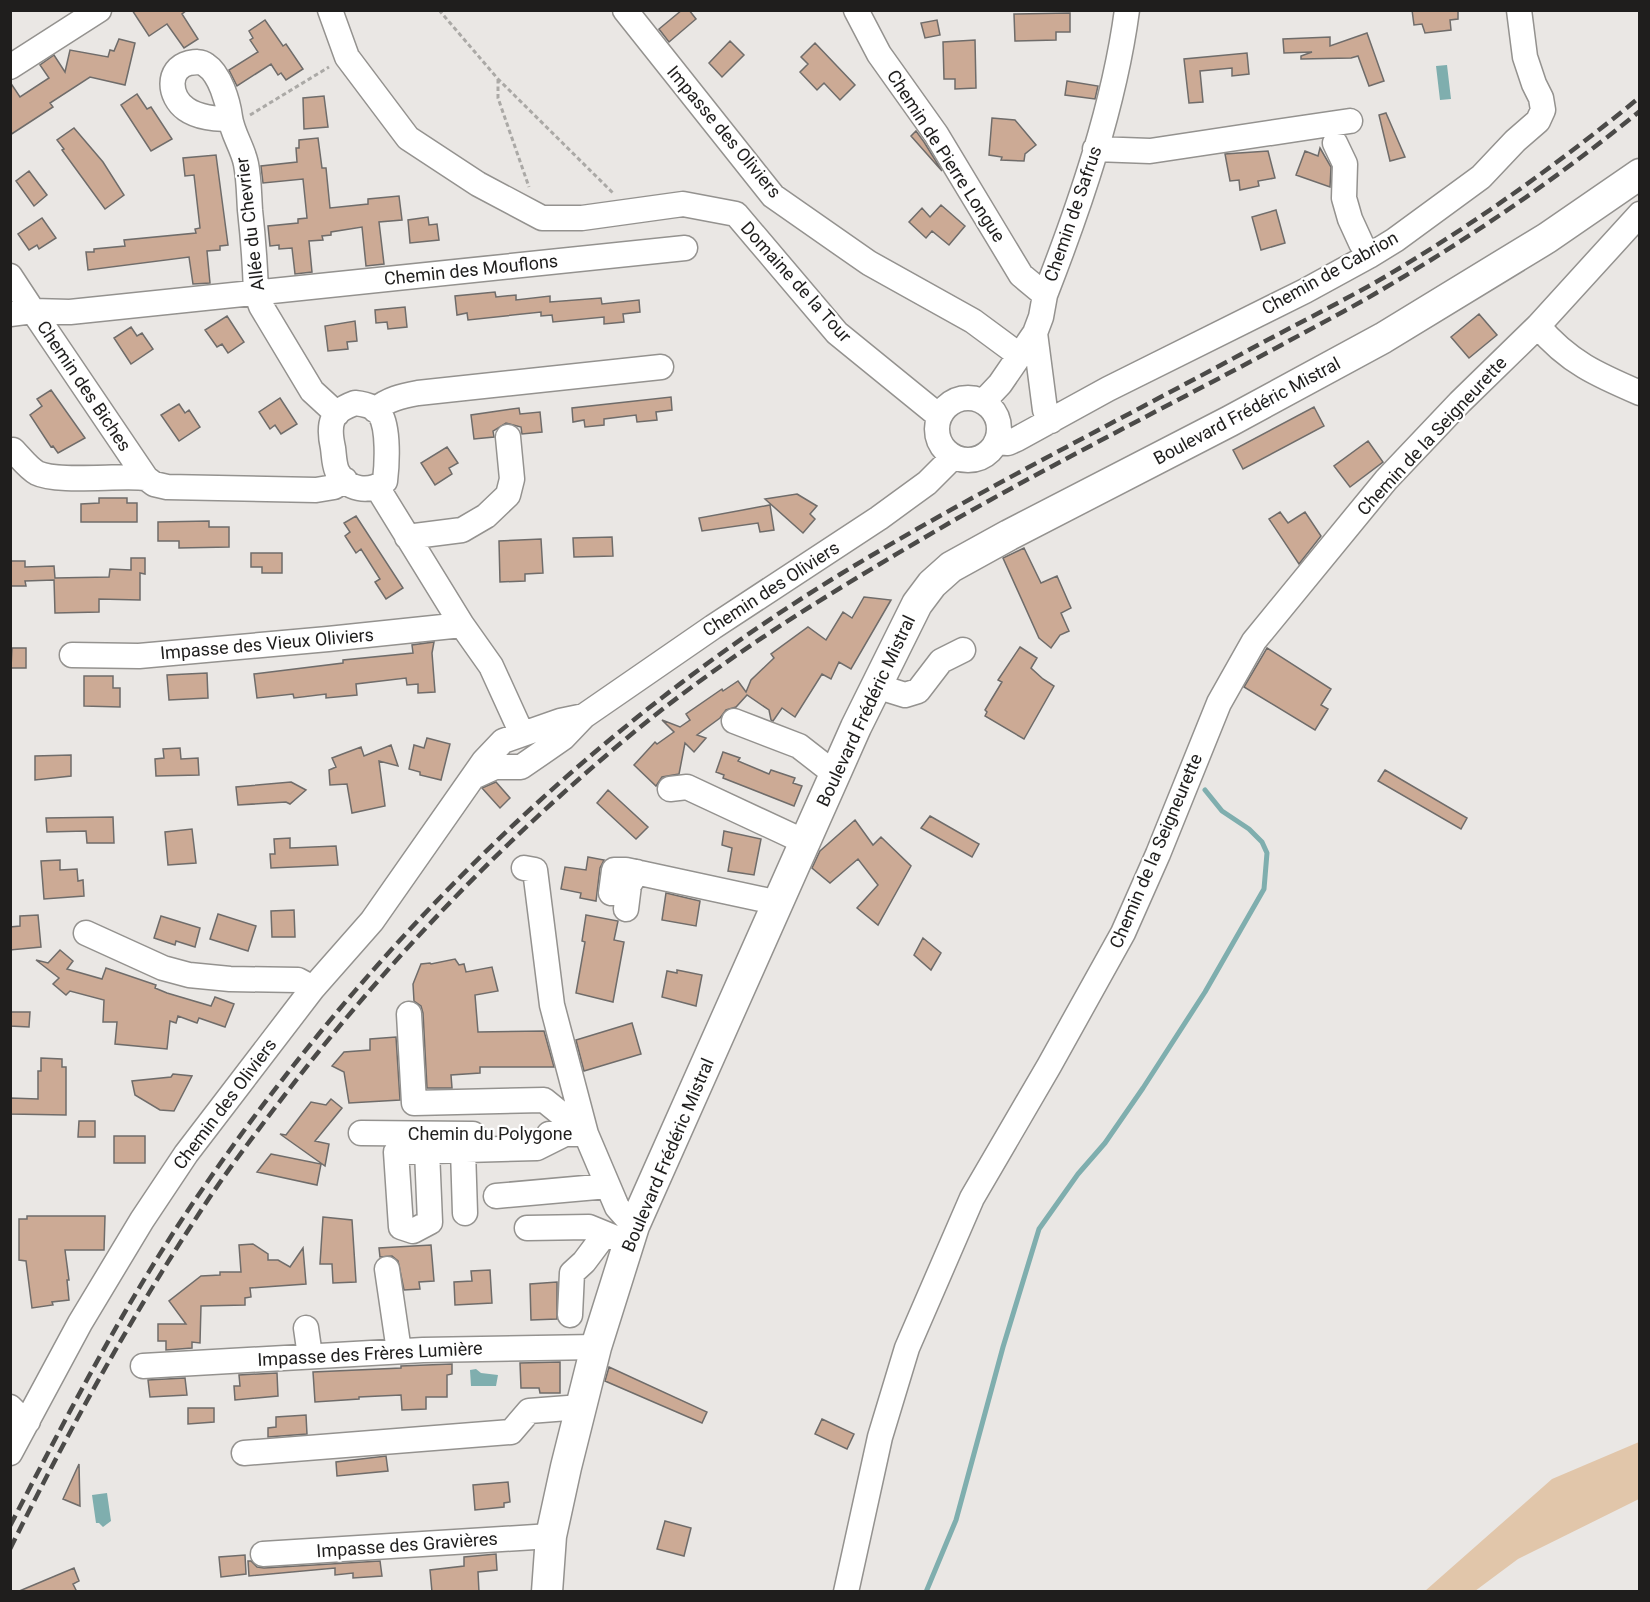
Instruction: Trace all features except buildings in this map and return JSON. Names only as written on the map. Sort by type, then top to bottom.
[{"type":"main road","name":"Boulevard Frédéric Mistral","points":[[547,1592],[551,1536],[623,1234],[778,903],[876,686],[917,604],[932,584],[951,567],[1383,338],[1547,238],[1631,180]]},
{"type":"street","points":[[10,68],[99,10]]},
{"type":"street","name":"Domaine de la Tour","points":[[330,10],[347,57],[408,138],[478,184],[542,218],[582,218],[683,204],[736,214],[837,333],[939,416]]},
{"type":"street","name":"Impasse des Oliviers","points":[[625,10],[773,196],[869,263],[973,321],[1019,355]]},
{"type":"street","name":"Chemin de Pierre Longue","points":[[856,10],[879,54],[936,134],[1021,275],[1045,295]]},
{"type":"street","name":"Chemin de Safrus","points":[[983,402],[1000,384],[1035,333],[1041,317],[1045,295],[1095,149],[1122,49],[1127,10]]},
{"type":"street","name":"Chemin de Cabrion","points":[[996,442],[1017,439],[1108,389],[1305,291],[1395,240],[1481,177],[1515,141],[1538,121],[1543,110],[1541,98],[1525,57],[1519,10]]},
{"type":"street","name":"Allée du Chevrier","points":[[231,121],[246,163],[256,292],[261,306],[312,391],[337,414]]},
{"type":"street","points":[[1095,149],[1150,151],[1350,121]]},
{"type":"street","points":[[1335,143],[1345,164],[1344,198],[1350,219],[1360,243],[1369,256]]},
{"type":"street","name":"Chemin de la Seigneurette","points":[[846,1592],[880,1437],[912,1338],[972,1198],[1123,933],[1220,703],[1254,641],[1386,480],[1460,402],[1538,326],[1640,214]]},
{"type":"street","name":"Chemin des Mouflons","points":[[256,292],[686,248]]},
{"type":"street","points":[[10,276],[22,313]]},
{"type":"street","name":"Chemin des Biches","points":[[22,313],[70,312],[256,292]]},
{"type":"street","name":"Chemin des Biches","points":[[22,313],[146,478]]},
{"type":"street","points":[[1538,326],[1553,344],[1593,373],[1640,393]]},
{"type":"street","points":[[1035,333],[1045,410],[1051,421]]},
{"type":"street","points":[[375,410],[384,403],[399,397],[418,393],[661,367]]},
{"type":"street","points":[[967,398],[983,402],[990,408],[999,424],[996,442],[986,455],[978,459],[961,459],[953,456],[938,439],[939,416],[944,409],[958,400],[967,398]]},
{"type":"street","points":[[355,403],[368,404],[375,410],[380,413],[384,425],[385,481],[377,487],[364,489],[350,484],[338,473],[331,434],[333,418],[345,406],[355,403]]},
{"type":"street","points":[[407,537],[462,530],[486,516],[508,495],[512,479],[508,437]]},
{"type":"street","points":[[13,450],[35,472],[48,477],[128,476],[146,478],[153,484],[167,487],[283,490],[316,490],[334,487],[345,480]]},
{"type":"street","name":"Chemin des Oliviers","points":[[473,777],[495,767],[521,767],[563,738],[584,716],[713,627],[879,518],[927,483],[953,456]]},
{"type":"street","points":[[377,487],[462,624],[491,666],[522,734]]},
{"type":"street","name":"Impasse des Vieux Oliviers","points":[[72,655],[139,656],[462,624]]},
{"type":"street","points":[[876,686],[905,695],[918,691],[941,661],[963,650]]},
{"type":"street","name":"Chemin des Oliviers","points":[[10,1453],[19,1414],[80,1323],[174,1173],[313,988],[372,921],[493,750],[503,741],[560,721],[584,716]]},
{"type":"street","points":[[734,721],[799,746],[835,774]]},
{"type":"street","points":[[670,789],[687,787],[805,842]]},
{"type":"street","points":[[524,868],[535,870],[540,895],[552,1005],[575,1134]]},
{"type":"street","points":[[618,901],[614,870],[637,872],[778,903]]},
{"type":"street","points":[[86,933],[163,968],[189,975],[230,979],[298,980],[313,988]]},
{"type":"street","points":[[409,1014],[414,1103],[543,1100],[575,1134]]},
{"type":"street","name":"Chemin du Polygone","points":[[361,1133],[575,1134],[608,1186],[617,1207],[623,1234]]},
{"type":"street","points":[[427,1151],[537,1148],[575,1134]]},
{"type":"street","points":[[463,1150],[465,1214]]},
{"type":"street","points":[[496,1196],[608,1186]]},
{"type":"street","points":[[527,1228],[589,1227],[623,1234]]},
{"type":"street","points":[[570,1314],[572,1273],[623,1234]]},
{"type":"street","points":[[387,1269],[399,1351]]},
{"type":"street","points":[[306,1329],[309,1356]]},
{"type":"street","name":"Impasse des Frères Lumière","points":[[143,1366],[399,1351],[596,1347]]},
{"type":"street","points":[[244,1453],[511,1432],[529,1411],[580,1407]]},
{"type":"street","name":"Impasse des Gravières","points":[[263,1554],[551,1536]]},
{"type":"path","points":[[439,10],[498,80],[611,190],[621,213]]},
{"type":"path","points":[[231,121],[347,57]]},
{"type":"path","points":[[498,80],[498,98],[533,200],[530,212]]},
{"type":"shaded area","points":[[1639,1442],[1639,1499],[1518,1559],[1475,1591],[1425,1591],[1552,1479]]},
{"type":"water","points":[[1447,65],[1451,99],[1440,100],[1436,66]]},
{"type":"water","points":[[476,1369],[481,1373],[498,1375],[496,1386],[471,1386],[470,1370]]},
{"type":"water","points":[[107,1493],[111,1521],[103,1527],[96,1523],[92,1495]]},
{"type":"waterway","points":[[926,1592],[956,1520],[1003,1347],[1039,1229],[1078,1174],[1105,1143],[1143,1088],[1205,992],[1264,889],[1267,853],[1262,842],[1249,829],[1222,811],[1205,790]]},
{"type":"railway","points":[[10,1526],[76,1400],[146,1277],[197,1197],[263,1106],[333,1017],[407,933],[485,852],[568,775],[654,704],[745,637],[839,575],[994,486],[1376,282],[1445,240],[1512,195],[1640,97]]},
{"type":"railway","points":[[10,1549],[54,1462],[125,1334],[175,1250],[246,1146],[315,1056],[401,955],[494,858],[593,767],[644,724],[717,669],[832,593],[991,499],[1383,289],[1515,205],[1640,111]]}]
